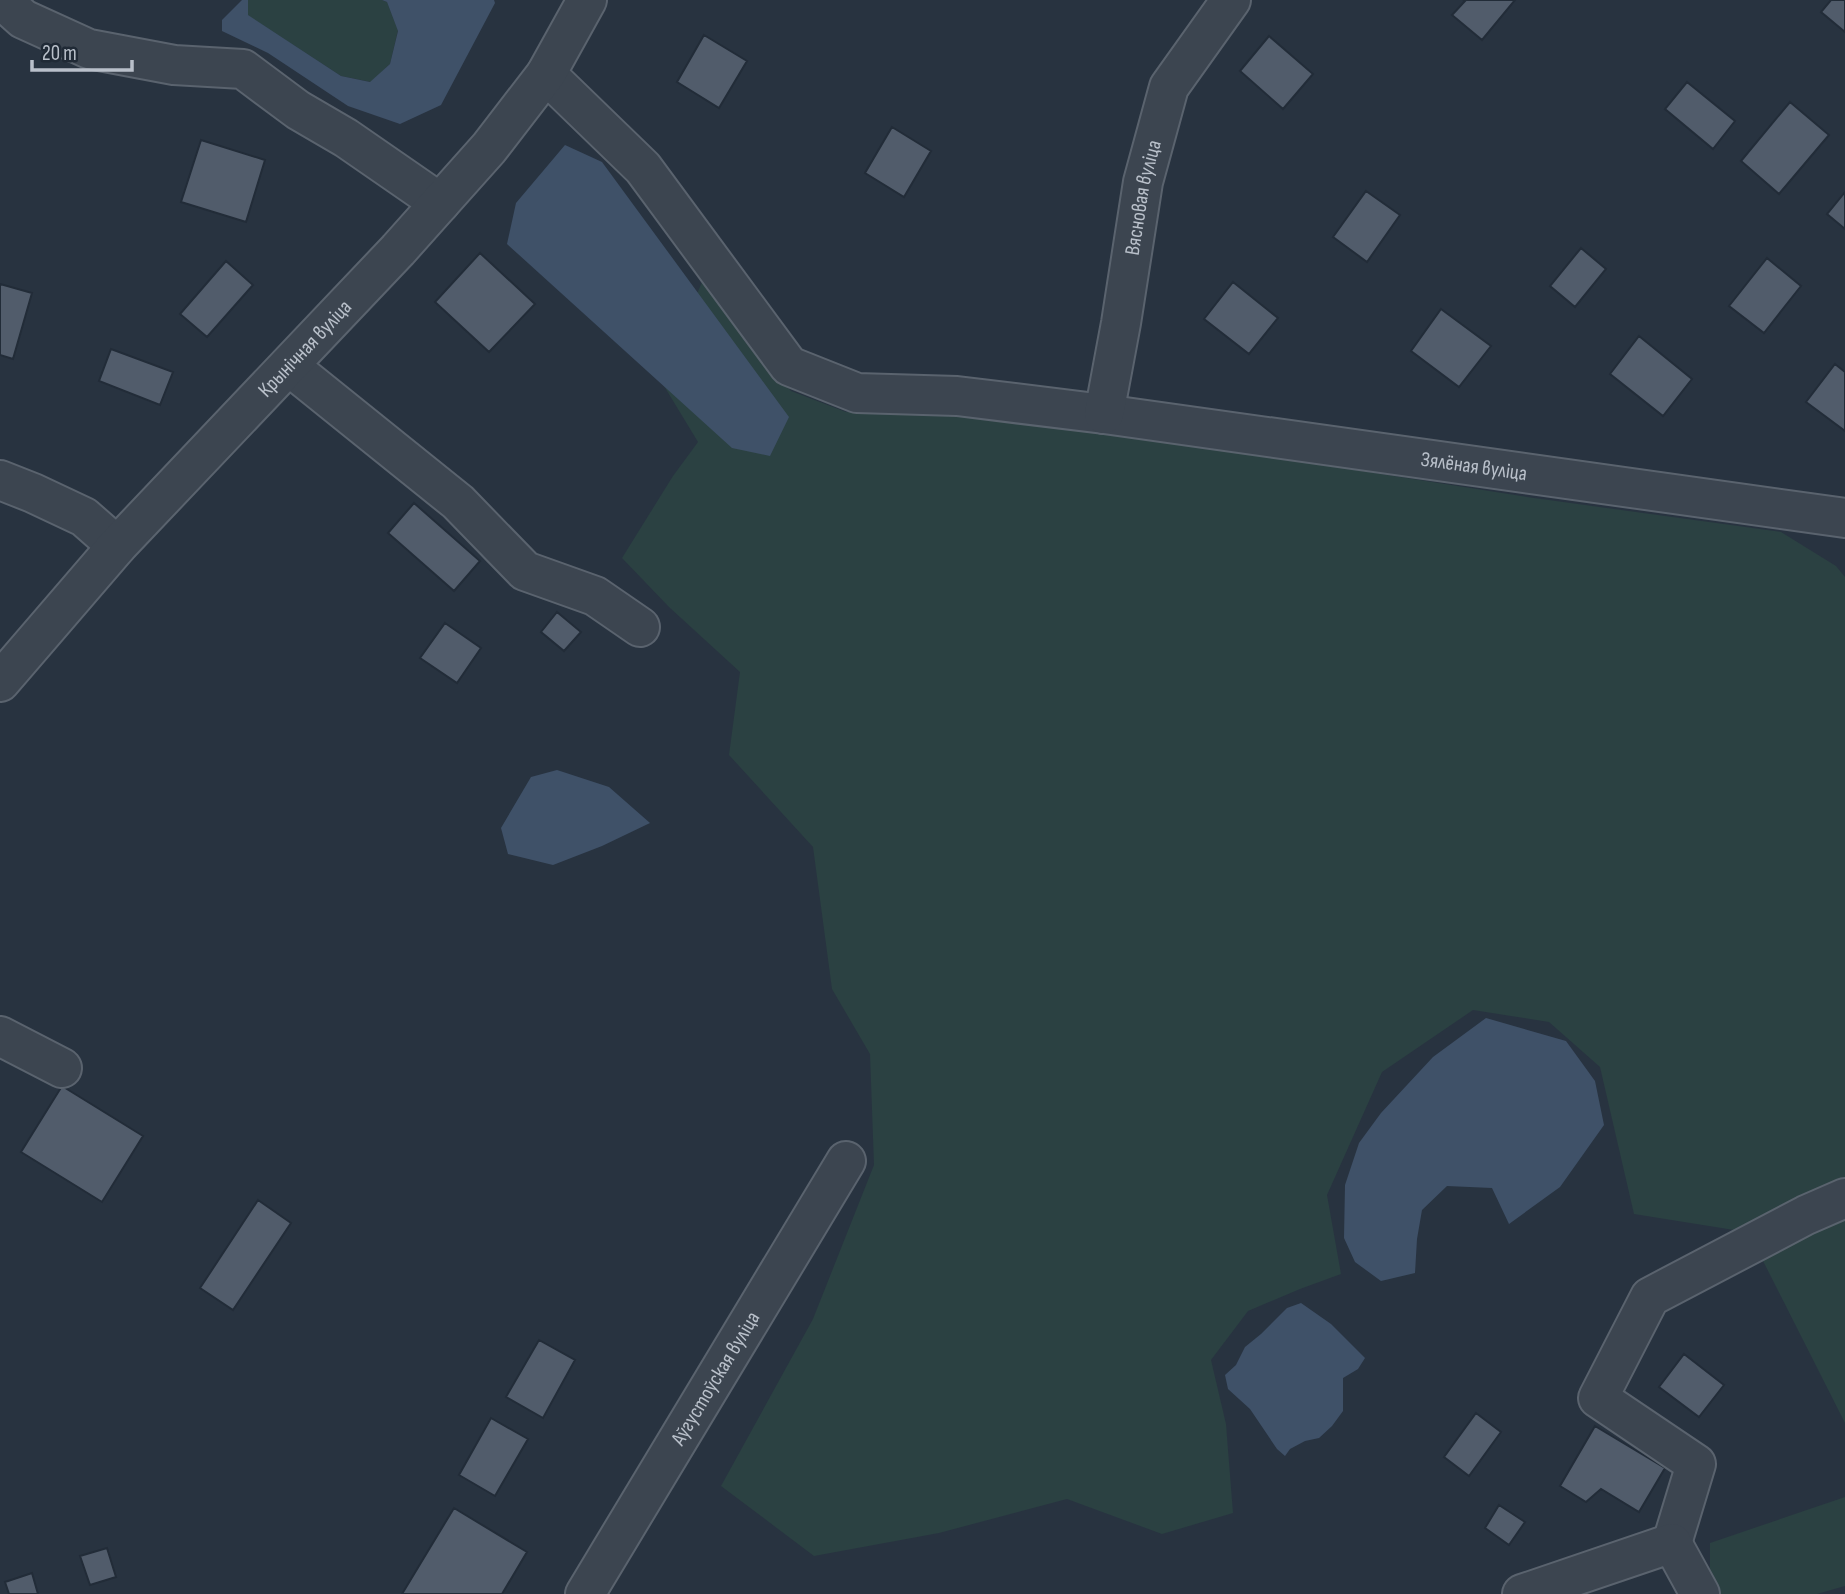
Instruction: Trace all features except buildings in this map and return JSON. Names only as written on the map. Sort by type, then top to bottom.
[{"type":"street","points":[[2,0],[23,19],[89,49],[174,65],[243,69],[298,110],[346,138],[440,203]]},
{"type":"street","name":"Крынічная вуліца","points":[[0,682],[117,546],[398,250],[489,148],[546,74],[587,0]]},
{"type":"street","name":"Вясновая вуліца","points":[[1104,414],[1143,182],[1169,87],[1231,0]]},
{"type":"street","name":"Зялёная вуліца","points":[[546,74],[643,168],[789,366],[857,393],[957,396],[1104,414],[1845,518]]},
{"type":"street","points":[[289,366],[458,502],[525,571],[595,596],[640,627]]},
{"type":"street","points":[[0,480],[84,517],[117,546]]},
{"type":"street","points":[[0,1036],[62,1068]]},
{"type":"street","name":"Аўгустоўская вуліца","points":[[585,1594],[846,1161]]},
{"type":"street","points":[[1700,1594],[1672,1543],[1696,1464],[1598,1398],[1650,1297],[1805,1215],[1845,1198]]},
{"type":"street","points":[[1522,1594],[1672,1543]]},
{"type":"green space","points":[[248,0],[387,2],[398,30],[390,64],[371,82],[341,76],[247,15]]},
{"type":"green space","points":[[702,282],[791,391],[846,412],[1014,416],[1527,497],[1781,532],[1836,566],[1845,577],[1845,1184],[1734,1230],[1634,1214],[1600,1067],[1549,1022],[1473,1010],[1382,1072],[1327,1195],[1341,1274],[1248,1311],[1211,1360],[1226,1424],[1233,1513],[1162,1534],[1067,1499],[939,1533],[814,1556],[721,1486],[813,1319],[874,1165],[870,1054],[832,989],[813,847],[729,755],[740,672],[669,607],[622,558],[673,476],[698,442],[644,353],[690,310]]},
{"type":"green space","points":[[1845,1219],[1845,1423],[1760,1255]]},
{"type":"green space","points":[[1845,1497],[1845,1586],[1817,1594],[1721,1594],[1710,1572],[1710,1543]]},
{"type":"water","points":[[242,0],[248,0],[248,15],[341,76],[370,82],[390,64],[398,31],[387,2],[382,0],[494,0],[495,3],[441,105],[400,124],[348,106],[268,53],[222,31],[222,20]]},
{"type":"water","points":[[565,145],[602,162],[789,417],[770,456],[732,448],[507,244],[516,203]]},
{"type":"water","points":[[557,770],[609,787],[650,823],[553,865],[508,854],[501,828],[531,777]]},
{"type":"water","points":[[1486,1018],[1566,1041],[1595,1081],[1604,1125],[1560,1187],[1509,1224],[1492,1188],[1447,1186],[1422,1210],[1415,1273],[1381,1281],[1355,1262],[1344,1238],[1345,1185],[1359,1143],[1381,1113],[1433,1057]]},
{"type":"water","points":[[1301,1303],[1331,1324],[1365,1358],[1358,1369],[1343,1378],[1343,1411],[1332,1426],[1319,1438],[1305,1441],[1290,1449],[1285,1456],[1277,1449],[1250,1409],[1228,1389],[1225,1375],[1236,1365],[1245,1347],[1287,1308]]}]
